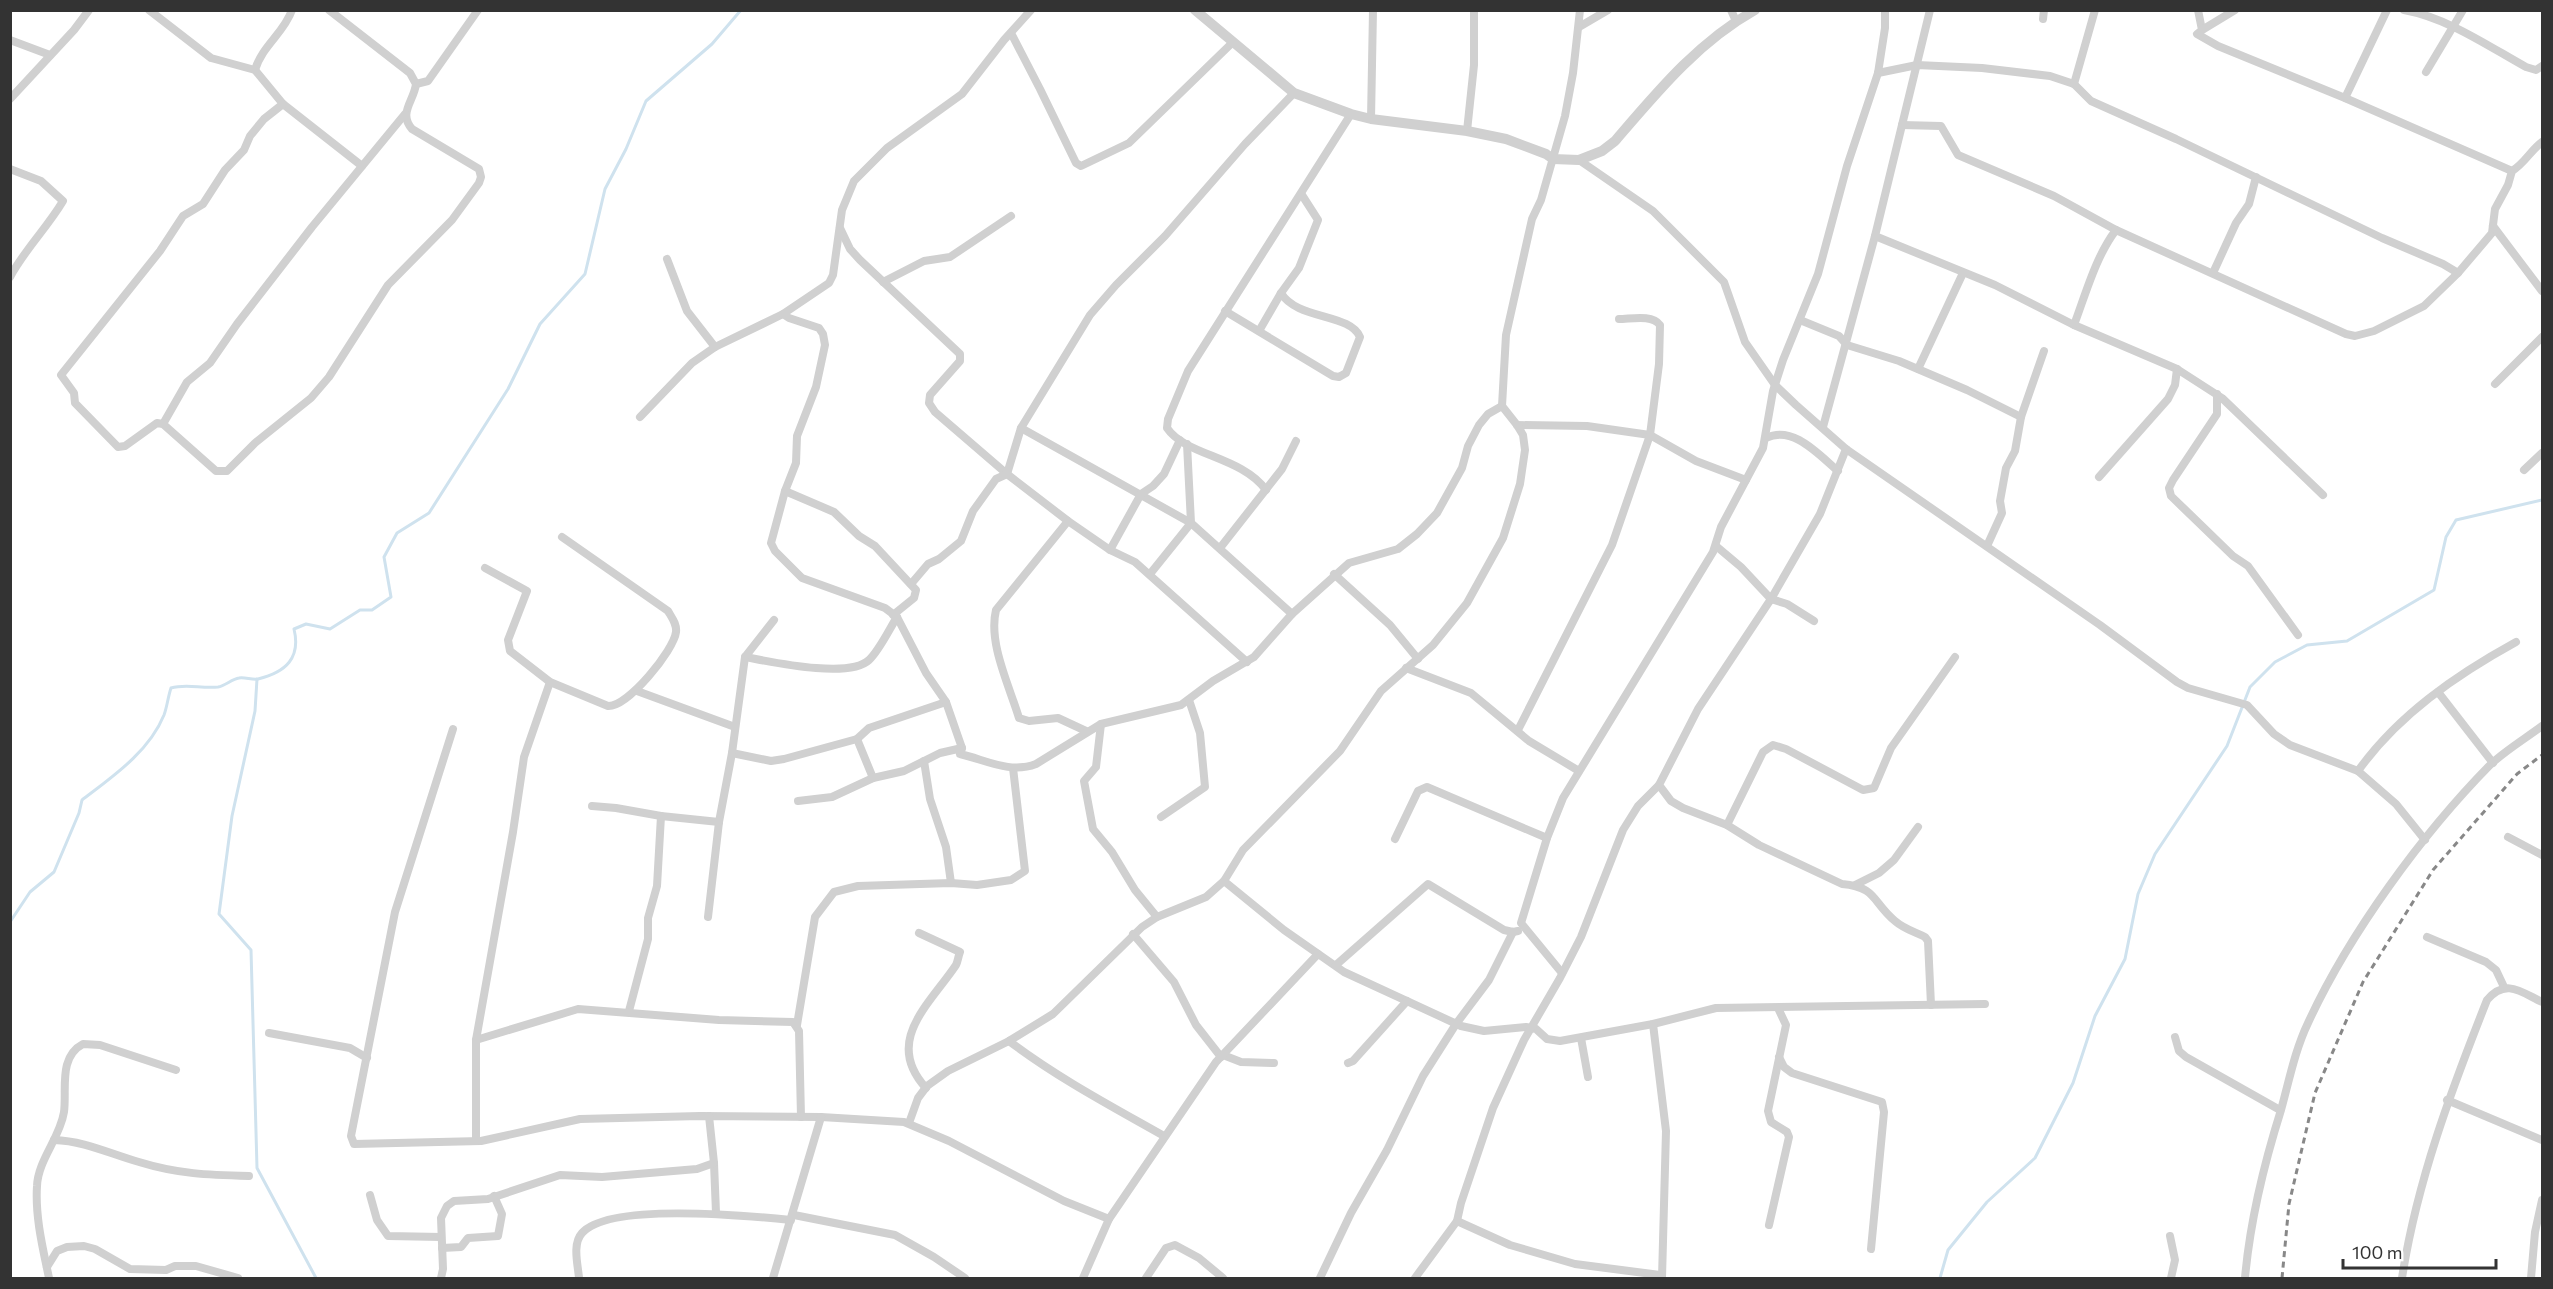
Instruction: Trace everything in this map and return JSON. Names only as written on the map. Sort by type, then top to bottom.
[{"type":"street","points":[[10,99],[74,30],[89,10]]},
{"type":"street","points":[[149,10],[211,58],[255,70],[283,104],[362,166]]},
{"type":"street","points":[[255,70],[263,52],[287,22],[292,10]]},
{"type":"street","points":[[163,424],[187,382],[210,363],[237,324],[405,114],[416,84],[410,73],[330,10]]},
{"type":"street","points":[[416,84],[428,81],[478,10]]},
{"type":"street","points":[[640,417],[692,363],[715,347],[783,314],[829,283],[842,210],[854,181],[887,148],[962,94],[1031,10]]},
{"type":"street","points":[[1195,10],[1294,93],[1371,119],[1467,131],[1506,139],[1546,154],[1553,159],[1579,160],[1602,151],[1615,141],[1679,67],[1737,21],[1755,10]]},
{"type":"street","points":[[1371,119],[1373,10]]},
{"type":"street","points":[[1467,131],[1474,64],[1474,10]]},
{"type":"street","points":[[909,1123],[918,1098],[926,1088],[948,1071],[1009,1041],[1064,1005],[1133,934],[1157,917],[1206,897],[1224,881],[1243,850],[1340,752],[1374,699],[1433,645],[1467,603],[1503,538],[1521,484],[1525,450],[1522,435],[1502,406],[1506,335],[1532,219],[1541,200],[1565,116],[1580,10]]},
{"type":"street","points":[[1579,27],[1608,10]]},
{"type":"street","points":[[1731,10],[1737,21]]},
{"type":"street","points":[[1336,965],[1428,884],[1504,930],[1518,931],[1547,838],[1563,798],[1716,546],[1721,527],[1758,459],[1766,438],[1775,385],[1818,274],[1843,187],[1846,166],[1878,73],[1885,28],[1885,10]]},
{"type":"street","points":[[1823,427],[1875,236],[1930,10]]},
{"type":"street","points":[[2074,84],[2095,10]]},
{"type":"street","points":[[2198,10],[2202,30]]},
{"type":"street","points":[[2235,10],[2197,34],[2218,46],[2345,98],[2512,171]]},
{"type":"street","points":[[2345,98],[2387,10]]},
{"type":"street","points":[[2404,10],[2452,26],[2526,67],[2536,70],[2542,66]]},
{"type":"street","points":[[2426,72],[2463,10]]},
{"type":"street","points":[[1011,33],[1076,163],[1081,166],[1129,143],[1232,43]]},
{"type":"street","points":[[10,40],[50,55]]},
{"type":"street","points":[[1878,73],[1917,65],[1982,68],[2050,76],[2074,84],[2091,101],[2458,273]]},
{"type":"street","points":[[911,584],[928,564],[937,561],[961,541],[973,511],[996,479],[1006,474],[1021,428],[1090,315],[1116,285],[1166,236],[1245,144],[1294,93]]},
{"type":"street","points":[[283,104],[264,119],[250,136],[244,150],[225,170],[202,204],[183,216],[160,251],[61,375],[74,393],[75,404],[118,447],[125,446],[157,423],[163,424],[216,471],[227,471],[268,432],[311,398],[329,377],[388,285],[452,220],[475,188],[481,172],[412,129],[407,123],[405,114]]},
{"type":"street","points":[[1266,490],[1248,471],[1183,442],[1167,428],[1168,419],[1188,371],[1302,195],[1313,172],[1351,114]]},
{"type":"street","points":[[1902,125],[1941,126],[1950,137],[1959,155],[2054,196],[2116,230],[2346,334],[2355,336],[2374,331],[2424,306],[2458,273],[2492,233],[2495,208],[2508,185],[2512,171],[2524,164],[2532,150],[2542,142]]},
{"type":"street","points":[[1579,160],[1653,211],[1724,282],[1745,342],[1775,385],[1846,449],[2100,625],[2177,682],[2188,688],[2250,707],[2274,734],[2290,746],[2358,771],[2396,804],[2425,840]]},
{"type":"street","points":[[10,169],[40,181],[63,201],[48,226],[22,255],[10,277]]},
{"type":"street","points":[[2213,273],[2236,223],[2249,204],[2256,177]]},
{"type":"street","points":[[1259,331],[1299,268],[1318,220],[1302,195]]},
{"type":"street","points":[[883,282],[924,261],[950,257],[1011,216]]},
{"type":"street","points":[[2493,226],[2542,291]]},
{"type":"street","points":[[840,227],[850,249],[960,354],[960,361],[930,395],[930,403],[935,412],[1006,474],[1068,521],[1150,574],[1246,662]]},
{"type":"street","points":[[2074,325],[2105,247],[2116,230]]},
{"type":"street","points":[[1875,236],[1995,285],[2074,325],[2178,369],[2217,394],[2323,495]]},
{"type":"street","points":[[667,260],[687,311],[715,347]]},
{"type":"street","points":[[1918,369],[1963,273]]},
{"type":"street","points":[[1225,311],[1333,376],[1340,377],[1346,373],[1360,337],[1357,330],[1292,307],[1281,293]]},
{"type":"street","points":[[783,314],[819,328],[825,345],[816,387],[797,436],[796,463],[785,491],[771,543],[775,551],[802,578],[885,608],[895,616],[926,673],[946,702],[962,748],[960,754],[1013,768],[1024,769],[1036,764],[1086,731],[1101,724],[1181,705],[1213,681],[1246,662],[1334,574],[1358,559],[1398,549],[1417,534],[1437,513],[1462,468],[1467,446],[1479,425],[1488,414],[1502,406]]},
{"type":"street","points":[[1518,730],[1612,545],[1650,435],[1660,355],[1660,325],[1651,319],[1619,319]]},
{"type":"street","points":[[1800,320],[1839,336],[1847,345],[1918,369],[2021,417]]},
{"type":"street","points":[[2495,384],[2542,337]]},
{"type":"street","points":[[1987,546],[2002,513],[2002,485],[2006,468],[2015,451],[2021,417],[2044,351]]},
{"type":"street","points":[[2099,477],[2168,399],[2175,385],[2178,369]]},
{"type":"street","points":[[2217,394],[2217,414],[2173,480],[2169,488],[2171,496],[2234,556],[2248,566],[2298,635]]},
{"type":"street","points":[[1517,425],[1587,426],[1650,435],[1696,461],[1746,480]]},
{"type":"street","points":[[1021,428],[1191,523],[1292,614]]},
{"type":"street","points":[[1766,438],[1775,433],[1790,435],[1838,471]]},
{"type":"street","points":[[1220,548],[1290,457],[1296,441]]},
{"type":"street","points":[[1110,550],[1141,494],[1153,486],[1164,474],[1183,442]]},
{"type":"street","points":[[1150,574],[1191,523],[1183,442]]},
{"type":"street","points":[[1416,1278],[1457,1221],[1490,1116],[1530,1028],[1563,973],[1581,937],[1623,830],[1638,806],[1659,785],[1698,709],[1771,599],[1820,514],[1846,449]]},
{"type":"street","points":[[2524,470],[2542,453]]},
{"type":"street","points":[[746,657],[816,670],[858,665],[869,661],[895,616],[914,598],[916,590],[901,577],[875,546],[859,536],[834,512],[785,491]]},
{"type":"street","points":[[1068,521],[996,610],[993,623],[994,645],[1019,718],[1029,722],[1058,718],[1086,731]]},
{"type":"street","points":[[485,567],[527,591],[508,640],[508,648],[550,682],[612,706],[637,691],[676,635],[675,622],[668,611],[562,537]]},
{"type":"street","points":[[1716,546],[1741,567],[1771,599],[1787,604],[1815,621]]},
{"type":"street","points":[[1334,574],[1390,625],[1418,659]]},
{"type":"street","points":[[708,917],[719,822],[746,657],[774,620]]},
{"type":"street","points":[[2358,771],[2391,731],[2438,692],[2474,665],[2516,642]]},
{"type":"street","points":[[1726,825],[1763,752],[1773,745],[1786,749],[1863,790],[1874,788],[1891,748],[1955,657]]},
{"type":"street","points":[[1406,668],[1471,693],[1518,730],[1528,741],[1579,771]]},
{"type":"street","points":[[476,1141],[476,1040],[524,757],[550,682]]},
{"type":"street","points":[[637,691],[735,727]]},
{"type":"street","points":[[2438,692],[2493,763]]},
{"type":"street","points":[[1161,817],[1205,787],[1200,733],[1189,700]]},
{"type":"street","points":[[732,753],[771,760],[784,759],[857,739],[869,729],[946,702]]},
{"type":"street","points":[[1101,724],[1096,766],[1087,776],[1084,787],[1093,829],[1112,852],[1135,890],[1157,917]]},
{"type":"street","points":[[2245,1278],[2264,1165],[2292,1065],[2312,1015],[2370,914],[2425,840],[2493,763],[2542,726]]},
{"type":"street","points":[[453,729],[395,912],[351,1136],[354,1144],[476,1141],[580,1119],[709,1116],[801,1117],[909,1123],[949,1141],[1064,1201],[1109,1219]]},
{"type":"street","points":[[857,739],[873,778]]},
{"type":"street","points":[[798,801],[831,797],[873,778],[893,774],[940,753],[962,748]]},
{"type":"street","points":[[924,761],[931,806],[946,847],[951,883]]},
{"type":"street","points":[[801,1117],[800,1031],[797,1025],[815,917],[834,892],[858,886],[951,883],[976,885],[1011,880],[1025,871],[1013,768]]},
{"type":"street","points":[[1659,785],[1671,801],[1683,808],[1726,825],[1759,845],[1842,884],[1855,885],[1871,895],[1898,924],[1925,937],[1928,941],[1931,1005]]},
{"type":"street","points":[[1395,839],[1419,791],[1427,787],[1547,838]]},
{"type":"street","points":[[592,806],[719,822]]},
{"type":"street","points":[[629,1011],[648,939],[648,918],[657,886],[661,816]]},
{"type":"street","points":[[1855,885],[1879,873],[1894,860],[1918,827]]},
{"type":"street","points":[[2508,837],[2542,855]]},
{"type":"street","points":[[1224,881],[1284,930],[1344,972],[1456,1024],[1484,1031],[1530,1028],[1552,1041],[1581,1038],[1653,1024],[1716,1008],[1985,1004]]},
{"type":"street","points":[[1521,923],[1563,973]]},
{"type":"street","points":[[1320,1278],[1351,1213],[1388,1150],[1423,1076],[1456,1024],[1489,980],[1513,932]]},
{"type":"street","points":[[919,933],[960,952],[957,964],[934,994],[909,1035],[911,1065],[916,1078],[926,1088]]},
{"type":"street","points":[[1133,934],[1179,989],[1193,1020],[1222,1056],[1241,1062],[1274,1063]]},
{"type":"street","points":[[2427,937],[2486,962],[2496,970],[2504,987]]},
{"type":"street","points":[[1083,1278],[1109,1219],[1164,1136],[1222,1056],[1318,954]]},
{"type":"street","points":[[2402,1278],[2418,1192],[2447,1100],[2487,1000],[2494,992],[2504,987],[2514,988],[2542,1002]]},
{"type":"street","points":[[1348,1063],[1353,1061],[1378,1035],[1407,1001]]},
{"type":"street","points":[[1769,1225],[1789,1137],[1787,1132],[1771,1122],[1768,1111],[1786,1025],[1778,1008]]},
{"type":"street","points":[[476,1040],[578,1009],[629,1011],[648,1016],[789,1021],[797,1025]]},
{"type":"street","points":[[1457,1221],[1510,1245],[1575,1264],[1661,1277],[1666,1131],[1653,1024]]},
{"type":"street","points":[[269,1033],[350,1048],[367,1058]]},
{"type":"street","points":[[2175,1037],[2179,1051],[2186,1057],[2280,1110]]},
{"type":"street","points":[[1581,1038],[1588,1077]]},
{"type":"street","points":[[1009,1041],[1038,1063],[1080,1089],[1164,1136]]},
{"type":"street","points":[[49,1278],[36,1190],[39,1174],[63,1116],[66,1068],[72,1053],[77,1047],[90,1043],[176,1070]]},
{"type":"street","points":[[1779,1057],[1784,1067],[1792,1072],[1882,1102],[1884,1112],[1871,1249]]},
{"type":"street","points":[[2447,1100],[2542,1140]]},
{"type":"street","points":[[709,1116],[716,1213]]},
{"type":"street","points":[[773,1278],[821,1118]]},
{"type":"street","points":[[54,1140],[81,1143],[139,1162],[191,1175],[249,1176]]},
{"type":"street","points":[[441,1278],[443,1269],[441,1218],[447,1206],[454,1201],[494,1197],[560,1175],[602,1177],[697,1169],[714,1163]]},
{"type":"street","points":[[370,1195],[377,1220],[388,1236],[441,1237]]},
{"type":"street","points":[[442,1248],[461,1247],[466,1238],[498,1236],[502,1214],[494,1197]]},
{"type":"street","points":[[2531,1278],[2535,1232],[2542,1200]]},
{"type":"street","points":[[579,1278],[577,1243],[583,1232],[595,1224],[608,1220],[680,1213],[716,1213],[793,1217],[895,1236],[934,1257],[965,1278]]},
{"type":"street","points":[[2169,1236],[2175,1260],[2171,1278]]},
{"type":"street","points":[[1146,1278],[1166,1248],[1175,1245],[1199,1258],[1223,1278]]},
{"type":"street","points":[[47,1267],[57,1251],[67,1247],[84,1246],[95,1249],[130,1269],[166,1270],[175,1266],[190,1266],[217,1275],[238,1278]]},
{"type":"waterway","points":[[10,922],[30,892],[54,872],[79,813],[82,800],[129,763],[149,741],[164,715],[171,688],[218,687],[239,678],[256,679],[268,676],[284,668],[293,656],[296,639],[294,629],[306,624],[330,629],[360,610],[372,610],[391,597],[384,557],[397,533],[429,513],[508,389],[540,324],[585,274],[605,189],[626,149],[646,101],[712,44],[741,10]]},
{"type":"waterway","points":[[1940,1278],[1948,1250],[1987,1202],[2035,1158],[2073,1083],[2095,1016],[2125,959],[2138,894],[2155,854],[2227,746],[2250,687],[2275,662],[2307,645],[2347,641],[2434,590],[2446,537],[2456,520],[2542,500]]},
{"type":"waterway","points":[[257,679],[255,711],[232,816],[219,914],[251,950],[257,1168],[316,1278]]},
{"type":"railway","points":[[2282,1278],[2289,1204],[2315,1093],[2363,982],[2433,870],[2517,774],[2542,755]]}]
